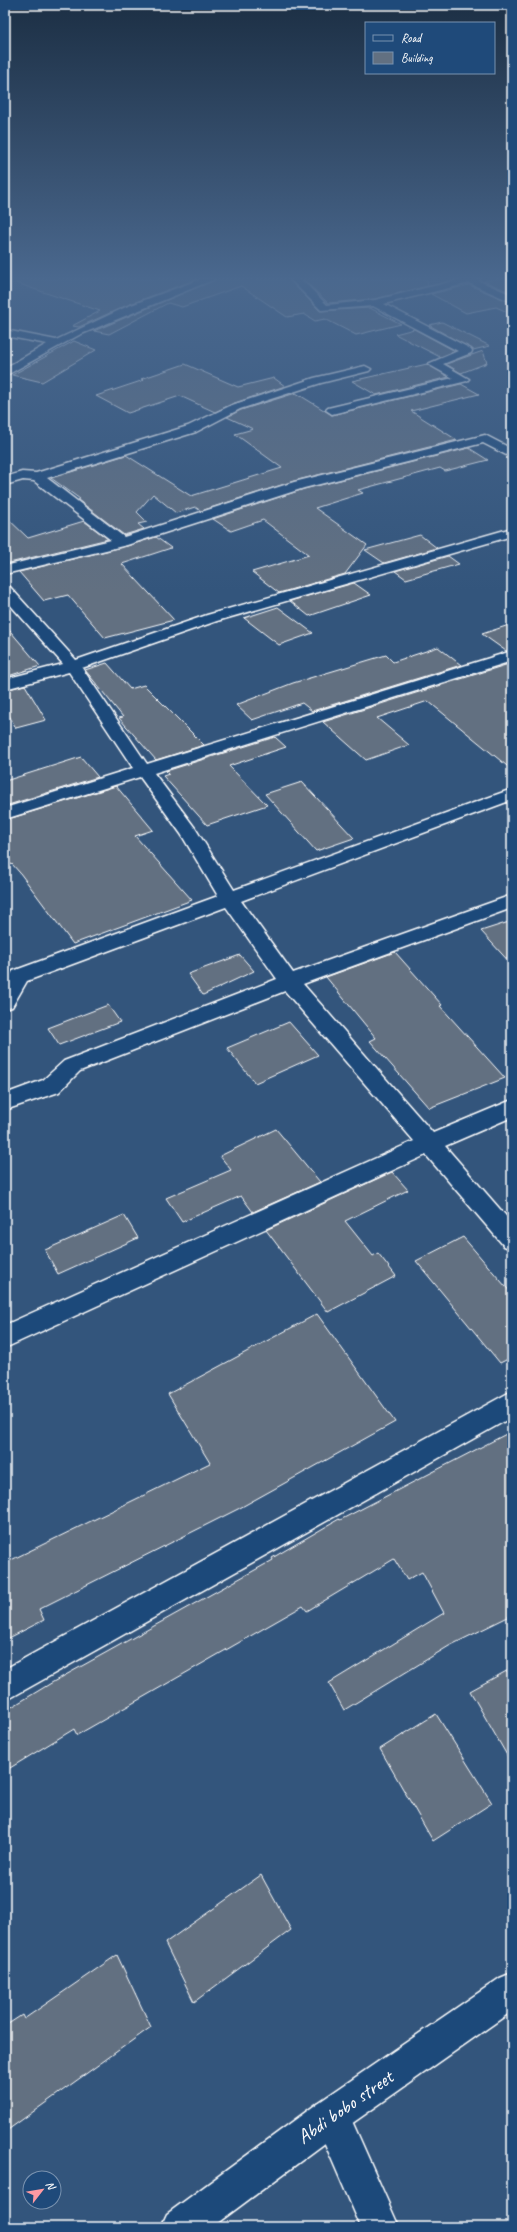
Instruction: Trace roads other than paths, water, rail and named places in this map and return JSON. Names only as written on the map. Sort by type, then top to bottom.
[{"type":"street","points":[[5,469],[22,476],[37,477],[192,429],[236,407],[308,383]]},
{"type":"street","points":[[332,410],[445,383]]},
{"type":"street","points":[[5,570],[122,542],[299,485],[485,439],[512,454]]},
{"type":"street","points":[[5,481],[22,476]]},
{"type":"street","points":[[37,477],[122,542]]},
{"type":"street","points":[[5,684],[73,666],[212,618],[512,532]]},
{"type":"street","points":[[5,590],[73,666],[143,770],[189,832],[229,898],[289,982],[512,1239]]},
{"type":"street","points":[[5,814],[512,656]]},
{"type":"street","points":[[5,1002],[12,974],[229,898],[512,794]]},
{"type":"street","points":[[5,1102],[51,1086],[72,1066],[289,982],[512,901]]},
{"type":"street","points":[[5,1337],[428,1144],[512,1108]]},
{"type":"street","points":[[5,1686],[512,1403]]},
{"type":"street","name":"Abdi bobo street","points":[[180,2227],[331,2116],[512,1990]]},
{"type":"street","points":[[331,2116],[380,2227]]}]
